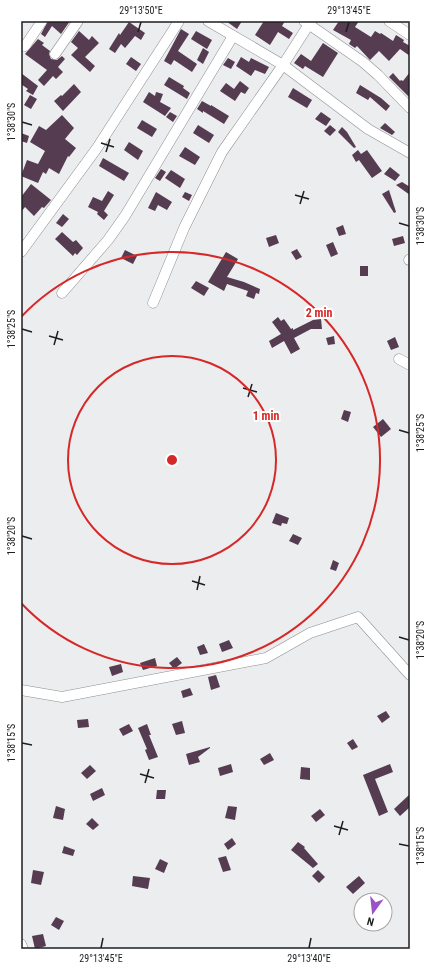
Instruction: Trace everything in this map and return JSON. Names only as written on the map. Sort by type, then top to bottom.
[{"type":"street","points":[[25,46],[42,21]]},
{"type":"street","points":[[55,54],[78,21]]},
{"type":"street","points":[[21,252],[97,148],[179,21]]},
{"type":"street","points":[[208,21],[283,65],[368,129],[410,154]]},
{"type":"street","points":[[389,21],[410,35]]},
{"type":"street","points":[[152,303],[184,228],[222,152],[283,65],[308,22],[363,62],[378,75],[410,108]]},
{"type":"street","points":[[62,293],[91,261],[117,228],[233,36]]},
{"type":"street","points":[[399,359],[410,365]]},
{"type":"street","points":[[21,690],[62,697],[266,658],[310,633],[358,617],[410,675]]},
{"type":"street","points":[[21,944],[23,949]]},
{"type":"building","points":[[48,21],[70,21],[61,34],[52,26],[45,37],[41,34]]},
{"type":"building","points":[[226,21],[242,21],[237,29]]},
{"type":"building","points":[[264,21],[285,21],[282,26],[293,33],[289,39],[278,32],[270,45],[255,35]]},
{"type":"building","points":[[339,21],[359,21],[355,27],[371,37],[375,31],[393,41],[396,35],[410,46],[410,56],[400,49],[389,61],[379,51],[370,60],[357,46],[355,48],[349,44],[351,40],[333,30]]},
{"type":"building","points":[[129,22],[145,33],[141,40],[135,36],[125,48],[121,44],[115,53],[109,49],[119,33],[120,35]]},
{"type":"building","points":[[181,29],[189,34],[178,51],[197,64],[192,72],[174,60],[171,65],[164,61]]},
{"type":"building","points":[[79,31],[89,40],[92,36],[99,43],[85,57],[95,66],[90,72],[71,55],[78,48],[71,42]]},
{"type":"building","points":[[196,31],[212,40],[207,49],[191,39]]},
{"type":"building","points":[[38,39],[44,43],[42,45],[50,51],[49,54],[51,59],[57,60],[62,56],[65,59],[58,67],[63,72],[56,79],[53,76],[44,86],[38,80],[47,70],[25,54]]},
{"type":"building","points":[[323,43],[338,53],[323,77],[305,66],[303,69],[294,63],[301,54],[311,61]]},
{"type":"building","points":[[203,48],[209,52],[203,64],[197,60]]},
{"type":"building","points":[[131,57],[141,64],[136,71],[126,64]]},
{"type":"building","points":[[241,57],[249,62],[251,58],[269,67],[265,74],[255,70],[251,76],[236,66]]},
{"type":"building","points":[[228,58],[235,62],[231,69],[223,65]]},
{"type":"building","points":[[410,72],[409,97],[389,77],[393,73],[400,81],[403,81]]},
{"type":"building","points":[[21,73],[38,86],[33,95],[26,91],[28,89],[21,84]]},
{"type":"building","points":[[169,77],[184,86],[183,88],[190,93],[187,99],[164,85]]},
{"type":"building","points":[[240,81],[249,88],[245,94],[241,92],[235,101],[220,91],[226,83],[234,89]]},
{"type":"building","points":[[74,84],[81,92],[63,111],[54,101],[61,95],[62,96]]},
{"type":"building","points":[[360,85],[381,98],[390,106],[386,111],[370,97],[368,100],[356,93]]},
{"type":"building","points":[[293,88],[312,100],[307,108],[288,97]]},
{"type":"building","points":[[149,92],[155,96],[156,92],[163,94],[160,102],[171,108],[165,116],[143,102]]},
{"type":"building","points":[[30,95],[37,99],[31,109],[24,105]]},
{"type":"building","points":[[202,101],[229,116],[224,124],[197,109]]},
{"type":"building","points":[[170,112],[177,116],[173,122],[166,117]]},
{"type":"building","points":[[321,112],[331,119],[326,126],[315,119]]},
{"type":"building","points":[[62,115],[74,128],[65,139],[76,148],[69,157],[68,156],[59,174],[49,168],[46,174],[43,172],[38,183],[21,176],[27,160],[38,164],[45,151],[30,142],[39,126],[46,130]]},
{"type":"building","points":[[142,120],[157,129],[152,137],[137,128]]},
{"type":"building","points":[[385,123],[395,132],[392,135],[380,128]]},
{"type":"building","points":[[198,125],[214,135],[209,143],[193,133]]},
{"type":"building","points":[[330,125],[336,130],[330,136],[324,131]]},
{"type":"building","points":[[342,127],[347,132],[356,147],[354,148],[338,132]]},
{"type":"building","points":[[21,133],[29,136],[27,143],[21,141]]},
{"type":"building","points":[[129,142],[143,151],[138,160],[124,150]]},
{"type":"building","points":[[185,147],[200,157],[195,165],[179,156]]},
{"type":"building","points":[[358,150],[361,154],[367,150],[382,171],[372,178],[359,160],[356,162],[352,155]]},
{"type":"building","points":[[103,158],[129,173],[124,181],[99,166]]},
{"type":"building","points":[[390,167],[400,175],[395,181],[384,174]]},
{"type":"building","points":[[161,169],[166,172],[160,181],[155,178]]},
{"type":"building","points":[[171,170],[185,179],[180,188],[165,178]]},
{"type":"building","points":[[402,182],[410,187],[410,195],[396,185]]},
{"type":"building","points":[[31,184],[51,200],[34,216],[25,207],[21,212],[21,197]]},
{"type":"building","points":[[389,190],[396,212],[394,213],[382,194]]},
{"type":"building","points":[[108,191],[114,195],[104,211],[108,215],[104,220],[97,214],[98,212],[88,207],[93,197],[102,201]]},
{"type":"building","points":[[156,192],[172,202],[167,210],[158,205],[155,211],[148,208]]},
{"type":"building","points":[[185,192],[192,195],[189,201],[182,197]]},
{"type":"building","points":[[63,214],[69,219],[62,227],[56,223]]},
{"type":"building","points":[[343,225],[346,234],[339,236],[336,228]]},
{"type":"building","points":[[62,232],[73,242],[76,240],[83,248],[77,255],[75,253],[73,256],[55,239]]},
{"type":"building","points":[[276,235],[279,243],[269,247],[266,238]]},
{"type":"building","points":[[403,236],[405,243],[394,246],[392,239]]},
{"type":"building","points":[[333,242],[338,254],[331,257],[326,245]]},
{"type":"building","points":[[297,249],[302,257],[296,260],[291,252]]},
{"type":"building","points":[[125,250],[137,256],[133,264],[121,258]]},
{"type":"building","points":[[226,252],[238,259],[227,277],[260,289],[259,294],[256,293],[254,299],[246,296],[248,291],[227,284],[224,291],[208,282]]},
{"type":"building","points":[[360,266],[368,266],[368,276],[360,276]]},
{"type":"building","points":[[196,281],[209,288],[204,296],[191,288]]},
{"type":"building","points":[[278,317],[281,321],[284,319],[291,329],[293,328],[293,330],[313,320],[321,319],[322,329],[311,329],[294,338],[300,349],[291,354],[284,341],[272,348],[269,341],[281,334],[272,322]]},
{"type":"building","points":[[334,336],[335,344],[328,345],[326,338]]},
{"type":"building","points":[[395,337],[399,347],[391,350],[387,341]]},
{"type":"building","points":[[344,410],[351,412],[348,422],[341,419]]},
{"type":"building","points":[[383,419],[391,429],[381,437],[373,427]]},
{"type":"building","points":[[276,513],[289,518],[287,524],[282,523],[281,526],[272,523]]},
{"type":"building","points":[[293,534],[302,538],[298,545],[289,541]]},
{"type":"building","points":[[333,560],[339,563],[336,571],[330,569]]},
{"type":"building","points":[[229,640],[233,648],[222,652],[219,644]]},
{"type":"building","points":[[204,644],[208,653],[200,655],[197,647]]},
{"type":"building","points":[[177,657],[182,663],[174,669],[169,663]]},
{"type":"building","points":[[155,658],[157,666],[143,670],[140,663]]},
{"type":"building","points":[[121,664],[123,672],[112,676],[109,667]]},
{"type":"building","points":[[216,675],[220,687],[211,690],[208,677]]},
{"type":"building","points":[[190,688],[193,695],[183,698],[181,691]]},
{"type":"building","points":[[386,711],[390,717],[382,723],[377,716]]},
{"type":"building","points":[[88,719],[89,727],[78,728],[77,720]]},
{"type":"building","points":[[182,721],[185,733],[176,735],[172,724]]},
{"type":"building","points":[[129,724],[133,731],[123,736],[119,729]]},
{"type":"building","points":[[147,724],[151,735],[149,735],[158,757],[149,760],[145,750],[147,749],[138,728]]},
{"type":"building","points":[[353,739],[358,747],[352,750],[347,743]]},
{"type":"building","points":[[210,747],[198,757],[200,762],[189,765],[186,754]]},
{"type":"building","points":[[270,753],[274,760],[264,765],[260,759]]},
{"type":"building","points":[[231,764],[233,772],[220,776],[218,768]]},
{"type":"building","points":[[390,764],[393,772],[375,779],[388,812],[379,816],[363,775]]},
{"type":"building","points":[[90,765],[96,771],[87,779],[81,773]]},
{"type":"building","points":[[301,767],[310,768],[310,780],[300,779]]},
{"type":"building","points":[[102,788],[105,795],[93,801],[90,794]]},
{"type":"building","points":[[157,790],[166,790],[165,799],[156,799]]},
{"type":"building","points":[[410,794],[410,807],[400,816],[394,809]]},
{"type":"building","points":[[56,806],[65,809],[63,820],[53,818]]},
{"type":"building","points":[[228,806],[237,807],[235,820],[225,818]]},
{"type":"building","points":[[320,809],[325,815],[316,822],[311,816]]},
{"type":"building","points":[[92,818],[99,825],[93,830],[86,824]]},
{"type":"building","points":[[232,838],[236,844],[228,850],[224,844]]},
{"type":"building","points":[[298,842],[305,847],[304,848],[318,864],[313,868],[291,850]]},
{"type":"building","points":[[64,846],[75,850],[73,856],[62,853]]},
{"type":"building","points":[[226,856],[231,870],[223,872],[218,858]]},
{"type":"building","points":[[160,859],[168,863],[164,873],[155,869]]},
{"type":"building","points":[[33,870],[44,872],[41,885],[31,883]]},
{"type":"building","points":[[318,870],[325,877],[319,883],[312,876]]},
{"type":"building","points":[[133,876],[150,878],[148,889],[132,886]]},
{"type":"building","points":[[359,876],[365,883],[355,892],[353,892],[353,894],[346,887]]},
{"type":"building","points":[[56,917],[64,921],[59,930],[51,925]]},
{"type":"building","points":[[43,934],[46,946],[35,949],[32,936]]}]
